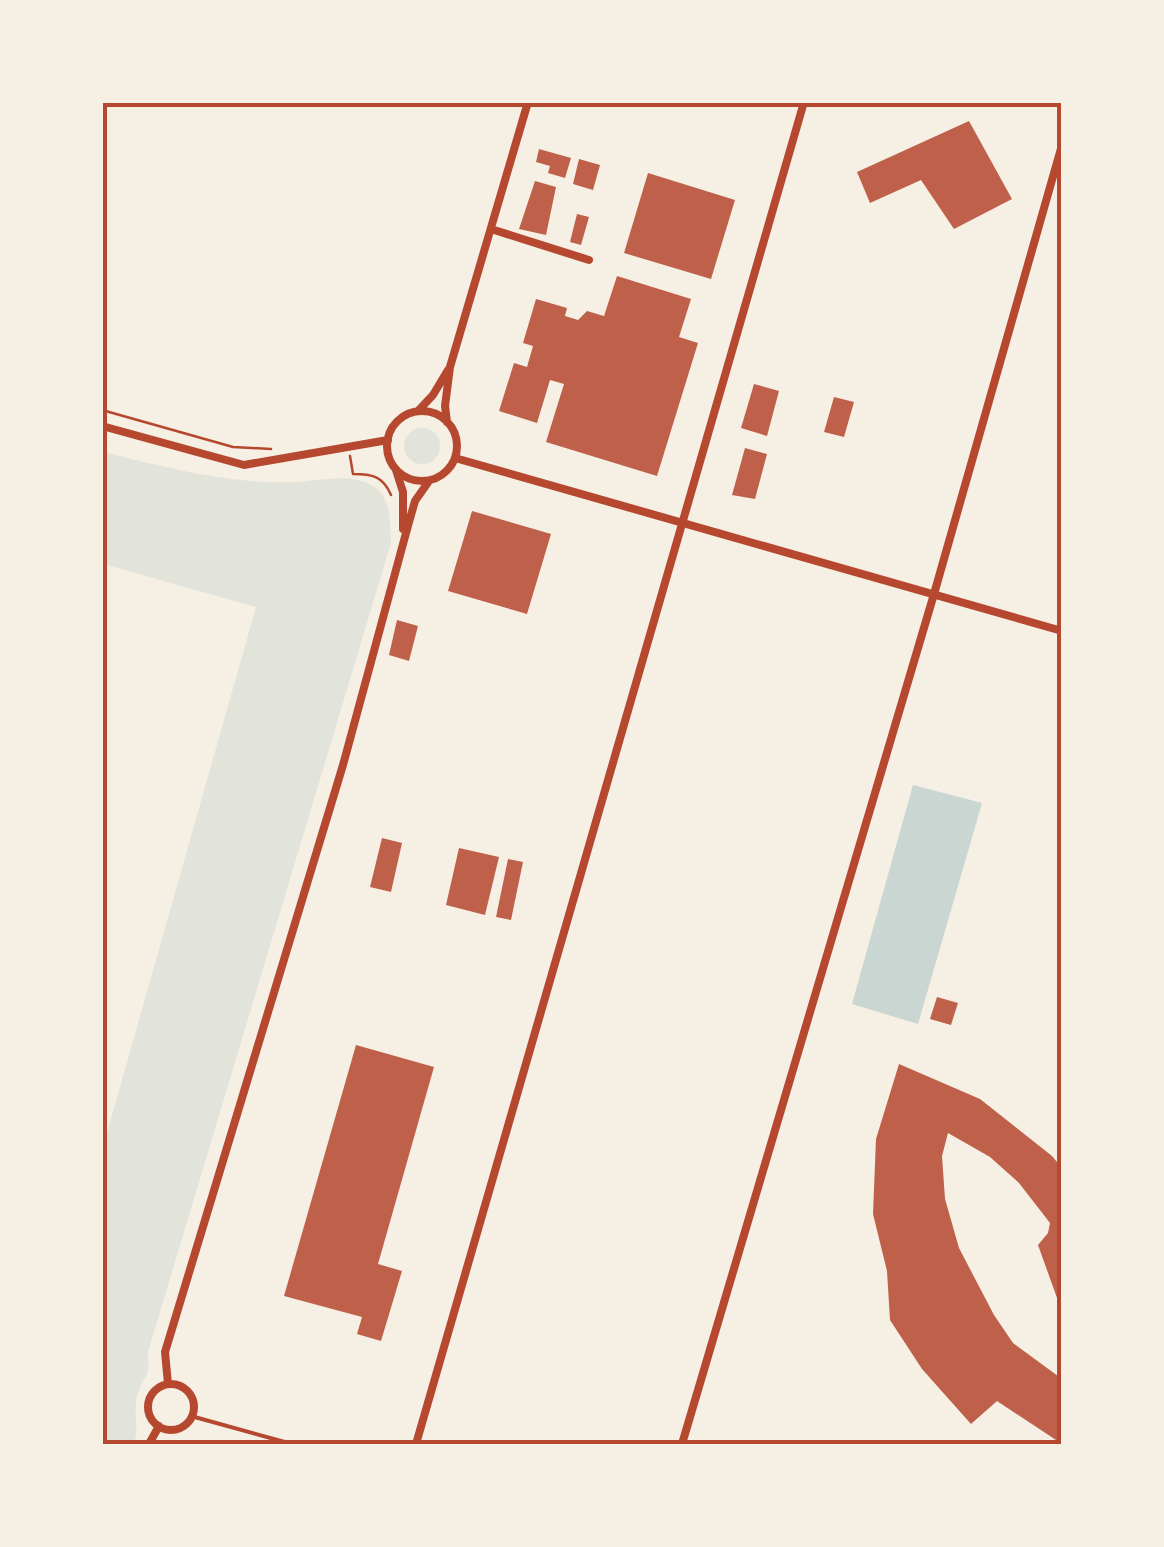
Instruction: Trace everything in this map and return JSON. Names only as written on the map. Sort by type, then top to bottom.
[{"type":"street","points":[[168,1384],[164,1352],[337,784],[402,542],[416,501],[430,481],[445,473],[455,458],[456,439],[447,422],[445,406],[450,366],[528,102]]},
{"type":"street","points":[[416,1444],[804,102]]},
{"type":"street","points":[[682,1444],[934,594],[1062,145]]},
{"type":"street","points":[[491,229],[590,260]]},
{"type":"street","points":[[402,542],[404,492],[387,451],[388,440],[398,421],[417,412],[434,395],[450,366]]},
{"type":"street","points":[[417,412],[438,415],[447,422]]},
{"type":"street","points":[[102,426],[244,465],[388,440]]},
{"type":"street","points":[[455,458],[1062,631]]},
{"type":"street","points":[[396,470],[417,481],[430,481]]},
{"type":"street","points":[[168,1384],[187,1391],[193,1403],[192,1416],[174,1429],[159,1426],[150,1416],[148,1402],[156,1390],[168,1384]]},
{"type":"street","points":[[150,1444],[159,1426]]},
{"type":"lane","points":[[192,1416],[292,1444]]},
{"type":"shaded area","points":[[422,428],[435,433],[440,446],[435,459],[422,464],[409,459],[404,446],[409,433]]},
{"type":"shaded area","points":[[103,452],[247,481],[345,478],[364,482],[384,497],[391,543],[148,1352],[148,1372],[136,1399],[134,1444],[103,1444],[103,1147],[256,607],[103,564]]},
{"type":"shaded area","points":[[913,785],[982,803],[918,1024],[852,1004]]},
{"type":"building","points":[[969,121],[1012,199],[954,229],[921,180],[870,203],[857,172]]},
{"type":"building","points":[[539,149],[571,158],[565,178],[548,173],[550,166],[536,162]]},
{"type":"building","points":[[579,159],[600,165],[593,190],[573,184]]},
{"type":"building","points":[[648,173],[735,200],[711,279],[624,253]]},
{"type":"building","points":[[535,181],[556,187],[546,235],[519,229]]},
{"type":"building","points":[[577,214],[589,217],[581,245],[570,242]]},
{"type":"building","points":[[617,276],[691,299],[679,337],[698,343],[657,476],[546,442],[564,384],[550,380],[537,423],[499,411],[514,363],[527,367],[533,346],[523,343],[536,299],[567,308],[565,316],[578,320],[587,311],[604,316]]},
{"type":"building","points":[[754,384],[779,391],[767,436],[741,428]]},
{"type":"building","points":[[834,397],[854,402],[844,437],[824,432]]},
{"type":"building","points":[[745,448],[767,454],[755,499],[732,495]]},
{"type":"building","points":[[472,511],[551,534],[527,614],[448,591]]},
{"type":"building","points":[[397,620],[418,626],[409,661],[389,655]]},
{"type":"building","points":[[382,838],[402,843],[391,892],[370,887]]},
{"type":"building","points":[[459,848],[499,857],[485,915],[446,905]]},
{"type":"building","points":[[508,859],[523,862],[511,920],[496,917]]},
{"type":"building","points":[[937,997],[958,1003],[951,1025],[930,1019]]},
{"type":"building","points":[[356,1045],[434,1067],[378,1264],[402,1271],[381,1341],[357,1334],[362,1317],[284,1296]]},
{"type":"building","points":[[899,1064],[980,1099],[1062,1168],[1061,1309],[1038,1245],[1048,1233],[1050,1223],[1019,1183],[990,1157],[948,1133],[942,1156],[945,1199],[959,1248],[994,1315],[1013,1343],[1062,1379],[1062,1444],[997,1401],[971,1424],[922,1369],[890,1320],[887,1271],[873,1214],[876,1139]]}]
